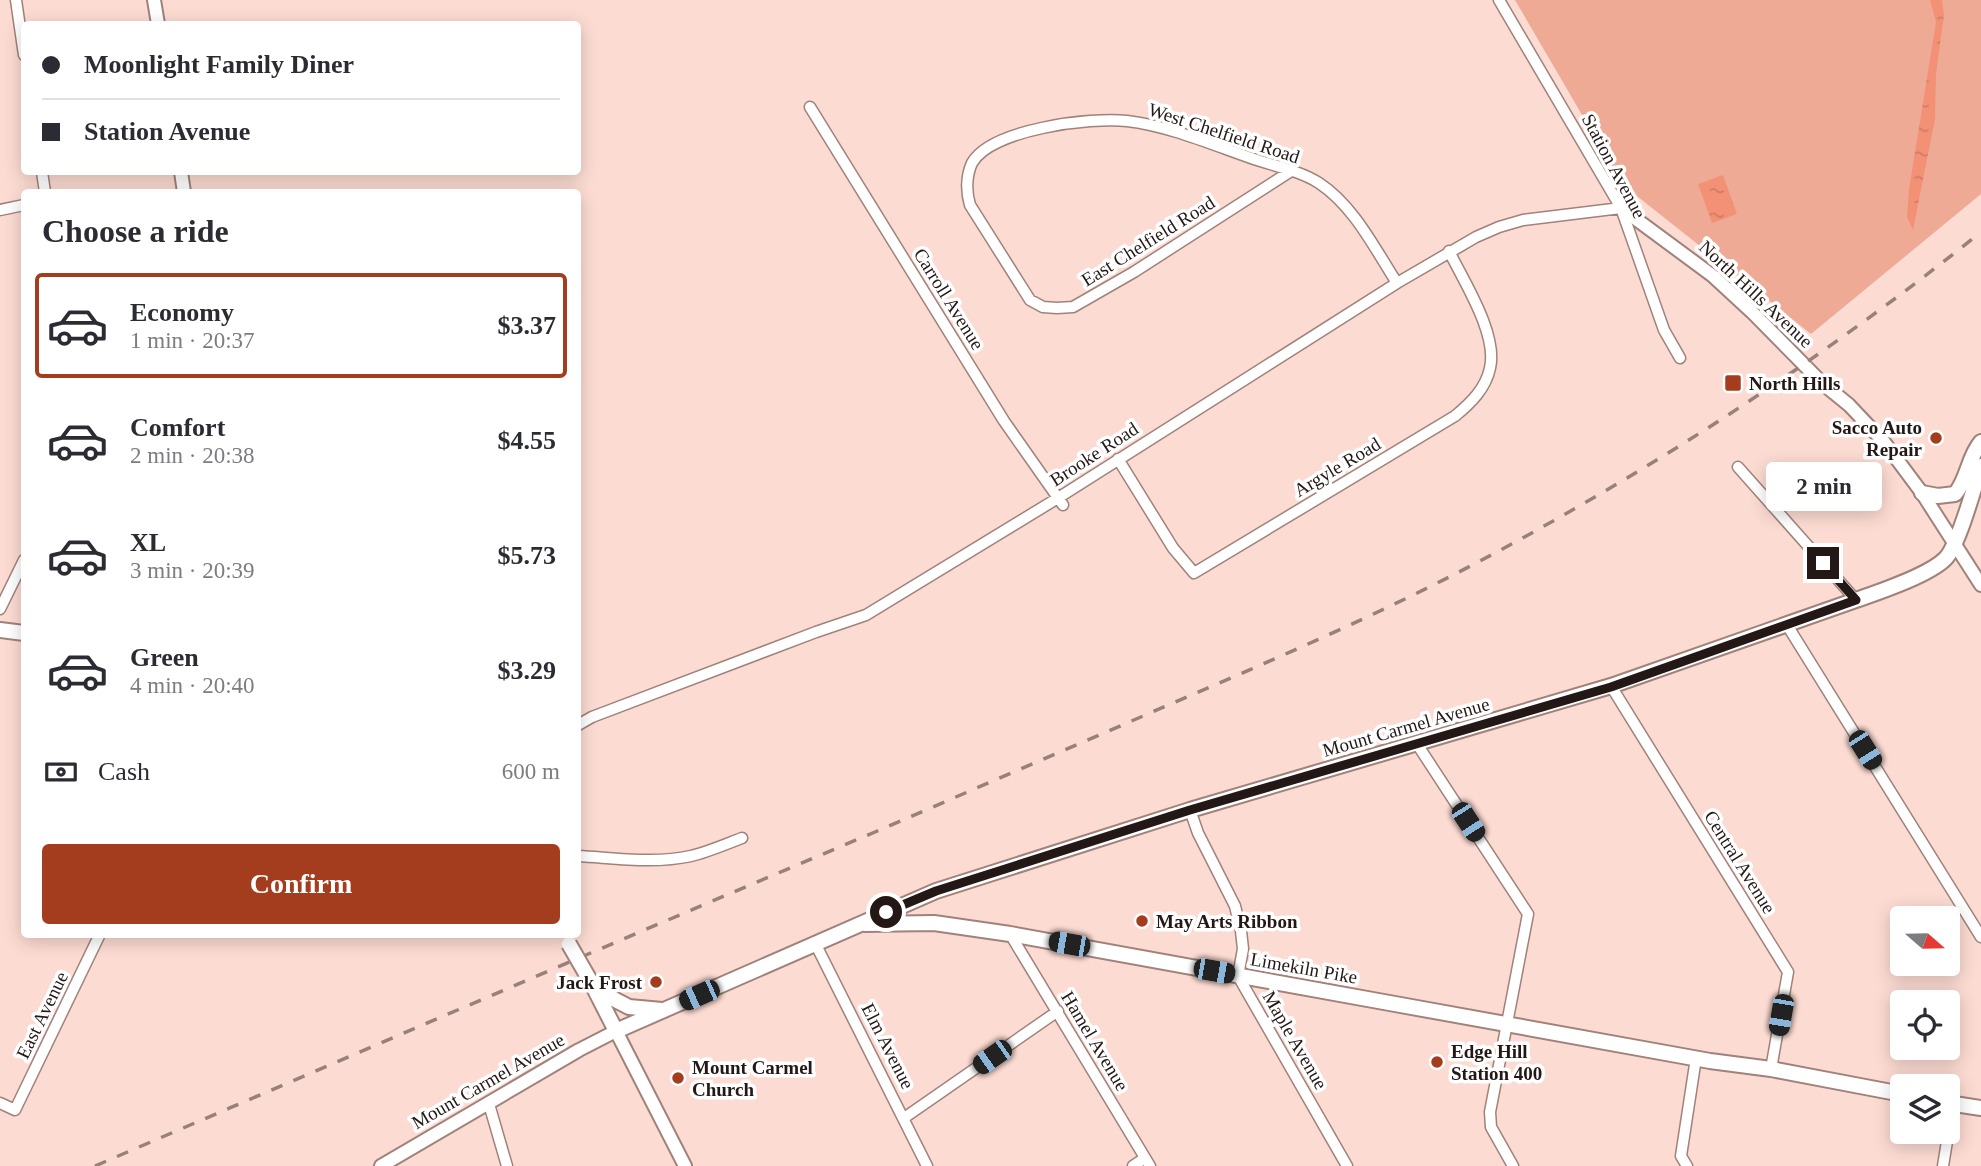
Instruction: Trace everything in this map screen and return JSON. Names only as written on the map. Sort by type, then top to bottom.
[{"type":"main road","points":[[1922,493],[1938,496],[1955,494],[1961,486],[1975,449],[1981,442]]},
{"type":"main road","points":[[1955,544],[1981,466]]},
{"type":"main road","name":"Mount Carmel Avenue","points":[[857,925],[936,891],[1190,810],[1611,687],[1896,585],[1934,567],[1947,556],[1955,544]]},
{"type":"main road","points":[[0,631],[21,633]]},
{"type":"main road","name":"Limekiln Pike","points":[[616,1031],[857,925],[934,923],[1010,934],[1890,1092]]},
{"type":"main road","points":[[566,939],[616,1031]]},
{"type":"main road","points":[[593,986],[629,1007],[664,1010]]},
{"type":"main road","points":[[1960,1105],[1981,1108]]},
{"type":"street","points":[[16,0],[21,34]]},
{"type":"street","points":[[154,0],[158,21]]},
{"type":"street","name":"Station Avenue","points":[[1499,0],[1620,208],[1664,330],[1680,358]]},
{"type":"street","name":"Carroll Avenue","points":[[810,107],[1004,421],[1061,502]]},
{"type":"street","name":"West Chelfield Road","points":[[969,177],[972,164],[978,156],[1009,138],[1043,127],[1072,122],[1124,121],[1170,130],[1318,182],[1341,201],[1397,283]]},
{"type":"street","name":"East Chelfield Road","points":[[969,177],[966,191],[970,205],[1021,287],[1030,300],[1043,307],[1057,308],[1073,307],[1087,300],[1291,172]]},
{"type":"street","points":[[0,209],[21,206]]},
{"type":"street","name":"Brooke Road","points":[[581,724],[866,615],[1061,502],[1118,459],[1449,251],[1499,227],[1523,220],[1620,208]]},
{"type":"street","name":"North Hills Avenue","points":[[1620,208],[1697,262],[1752,312],[1822,383],[1849,405],[1884,442],[1922,493],[1981,585]]},
{"type":"street","name":"Argyle Road","points":[[1118,459],[1173,548],[1194,573],[1455,416],[1481,389],[1490,370],[1492,358],[1479,313],[1449,251]]},
{"type":"street","points":[[1738,467],[1856,600]]},
{"type":"street","points":[[0,608],[21,565]]},
{"type":"street","points":[[1787,625],[1981,937]]},
{"type":"street","name":"Central Avenue","points":[[1611,687],[1788,972],[1771,1069]]},
{"type":"street","points":[[1417,744],[1528,914],[1490,1112],[1491,1127],[1513,1166]]},
{"type":"street","points":[[1190,810],[1198,833],[1235,906],[1242,949],[1238,976]]},
{"type":"street","points":[[581,856],[648,860],[673,858],[694,855],[742,838]]},
{"type":"street","name":"Hamel Avenue","points":[[1010,934],[1148,1162]]},
{"type":"street","name":"East Avenue","points":[[0,1103],[15,1110],[98,938]]},
{"type":"street","name":"Elm Avenue","points":[[816,943],[927,1166]]},
{"type":"street","name":"Maple Avenue","points":[[1238,976],[1347,1166]]},
{"type":"street","points":[[904,1118],[1058,1011]]},
{"type":"street","points":[[616,1031],[685,1166]]},
{"type":"street","name":"Mount Carmel Avenue","points":[[381,1166],[616,1031]]},
{"type":"street","points":[[1687,1166],[1681,1156],[1696,1058]]},
{"type":"street","points":[[489,1104],[507,1166]]},
{"type":"street","points":[[1943,1166],[1945,1144]]},
{"type":"street","points":[[1133,1166],[1148,1162]]},
{"type":"shaded area","points":[[1515,0],[1981,0],[1981,194],[1811,334],[1623,185]]},
{"type":"water","points":[[1930,0],[1942,0],[1944,15],[1936,74],[1935,119],[1913,230],[1907,217],[1909,189],[1936,22]]},
{"type":"water","points":[[1723,175],[1737,214],[1712,223],[1698,184]]},
{"type":"railway","points":[[95,1166],[1226,680],[1419,592],[1559,518],[1745,404],[1865,321],[1981,232]]},
{"type":"place","name":"North Hills","points":[[1733,383]]},
{"type":"place","name":"Sacco Auto Repair","points":[[1936,438]]},
{"type":"place","name":"May Arts Ribbon","points":[[1142,921]]},
{"type":"place","name":"Jack Frost","points":[[656,982]]},
{"type":"place","name":"Edge Hill Station 400","points":[[1437,1062]]},
{"type":"place","name":"Mount Carmel Church","points":[[678,1078]]},
{"type":"route","points":[[886,912],[936,891],[1190,810],[1611,687],[1856,600],[1823,563]]}]
